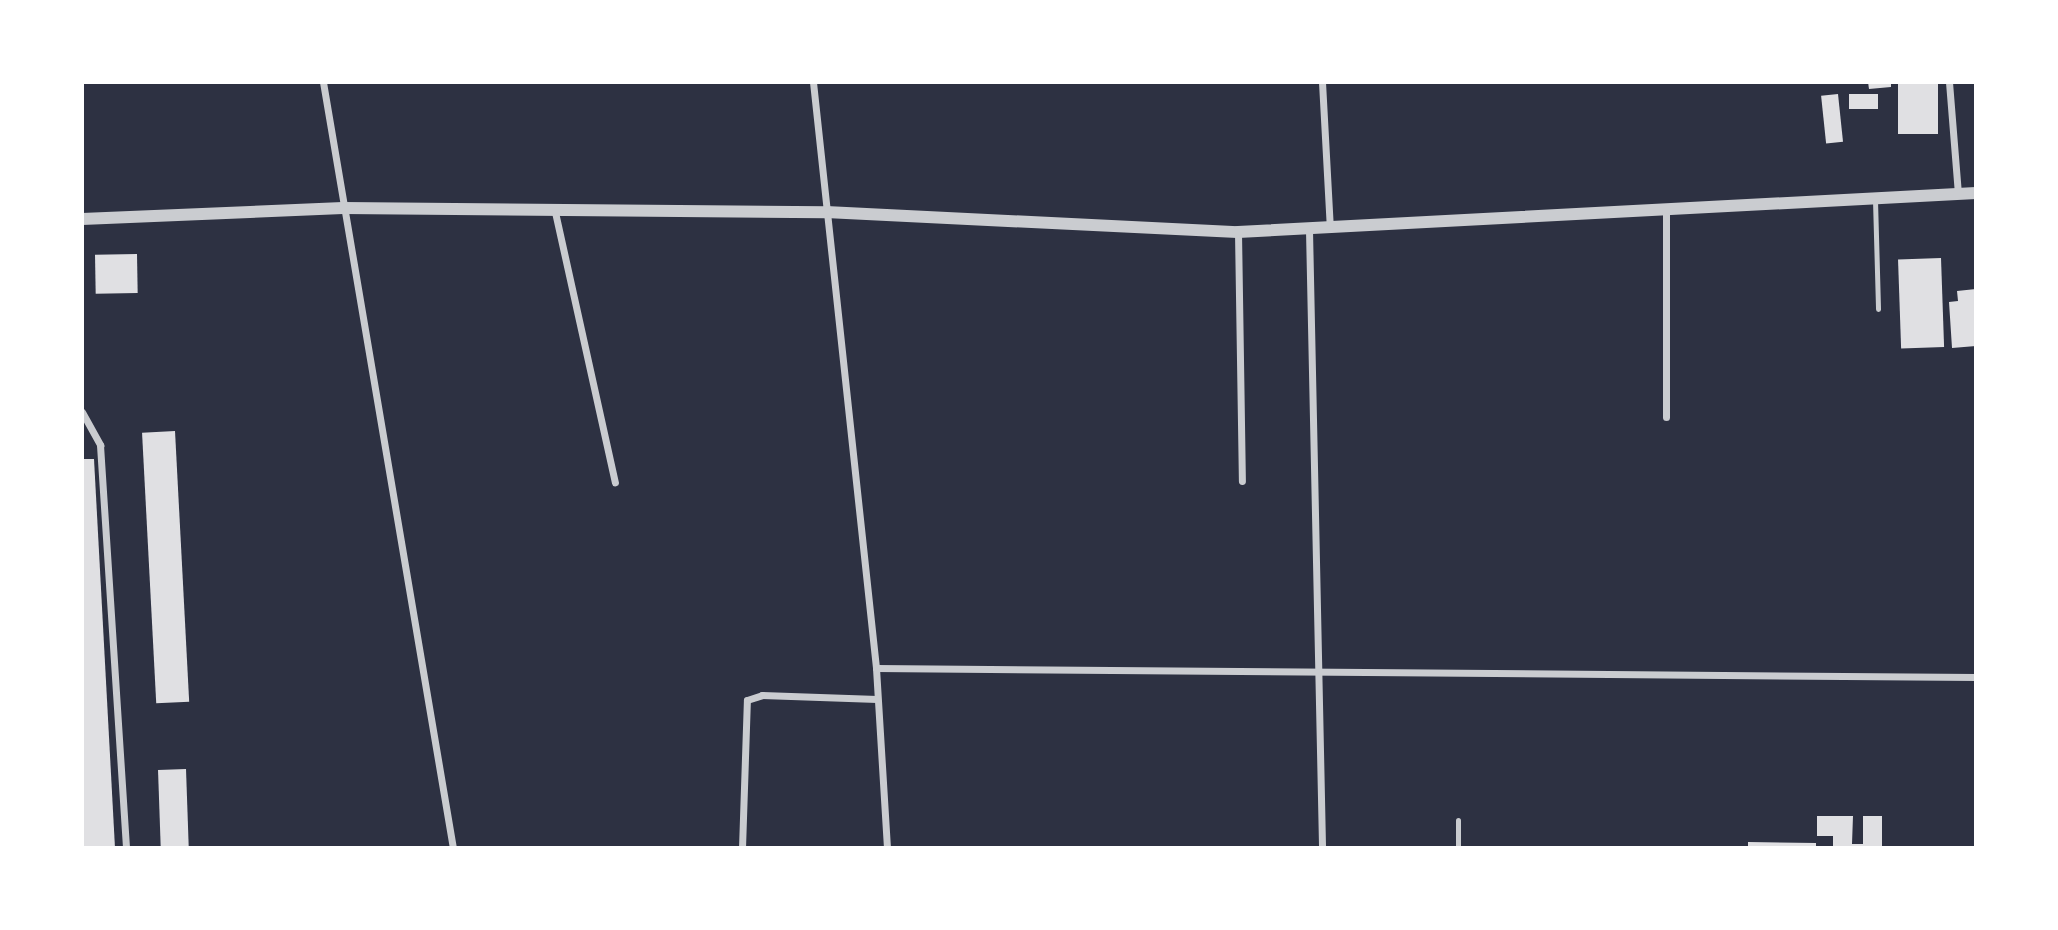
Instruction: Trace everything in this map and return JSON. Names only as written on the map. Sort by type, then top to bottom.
[{"type":"street","points":[[323,82],[453,848]]},
{"type":"street","points":[[813,82],[876,668],[887,848]]},
{"type":"street","points":[[1322,82],[1330,229]]},
{"type":"street","points":[[1948,82],[1958,194]]},
{"type":"street","points":[[82,219],[344,208],[555,212],[826,212],[1238,232],[1976,193]]},
{"type":"street","points":[[1666,211],[1666,417]]},
{"type":"street","points":[[555,212],[615,482]]},
{"type":"street","points":[[1309,230],[1322,676],[1322,848]]},
{"type":"street","points":[[1238,232],[1242,481]]},
{"type":"street","points":[[82,412],[100,445],[125,848]]},
{"type":"street","points":[[876,668],[1322,676],[1976,677]]},
{"type":"street","points":[[742,848],[741,718],[747,700],[762,695],[877,699]]},
{"type":"lane","points":[[1875,200],[1878,309]]},
{"type":"lane","points":[[1458,820],[1458,848]]},
{"type":"building","points":[[1868,82],[1891,82],[1891,87],[1869,89]]},
{"type":"building","points":[[1898,82],[1938,82],[1938,134],[1898,134]]},
{"type":"building","points":[[1838,94],[1843,142],[1826,144],[1821,96]]},
{"type":"building","points":[[1849,94],[1878,94],[1878,109],[1849,109]]},
{"type":"building","points":[[137,254],[138,293],[96,294],[95,255]]},
{"type":"building","points":[[1941,258],[1944,347],[1901,348],[1898,260]]},
{"type":"building","points":[[1976,289],[1976,346],[1952,348],[1949,302],[1958,301],[1957,291]]},
{"type":"building","points":[[175,431],[189,702],[156,703],[142,433]]},
{"type":"building","points":[[82,459],[94,459],[115,848],[82,848]]},
{"type":"building","points":[[186,769],[189,848],[161,848],[158,770]]},
{"type":"building","points":[[1817,816],[1853,816],[1852,844],[1863,844],[1863,816],[1882,816],[1882,848],[1833,848],[1833,836],[1817,836]]},
{"type":"building","points":[[1748,842],[1816,843],[1816,848],[1748,848]]}]
